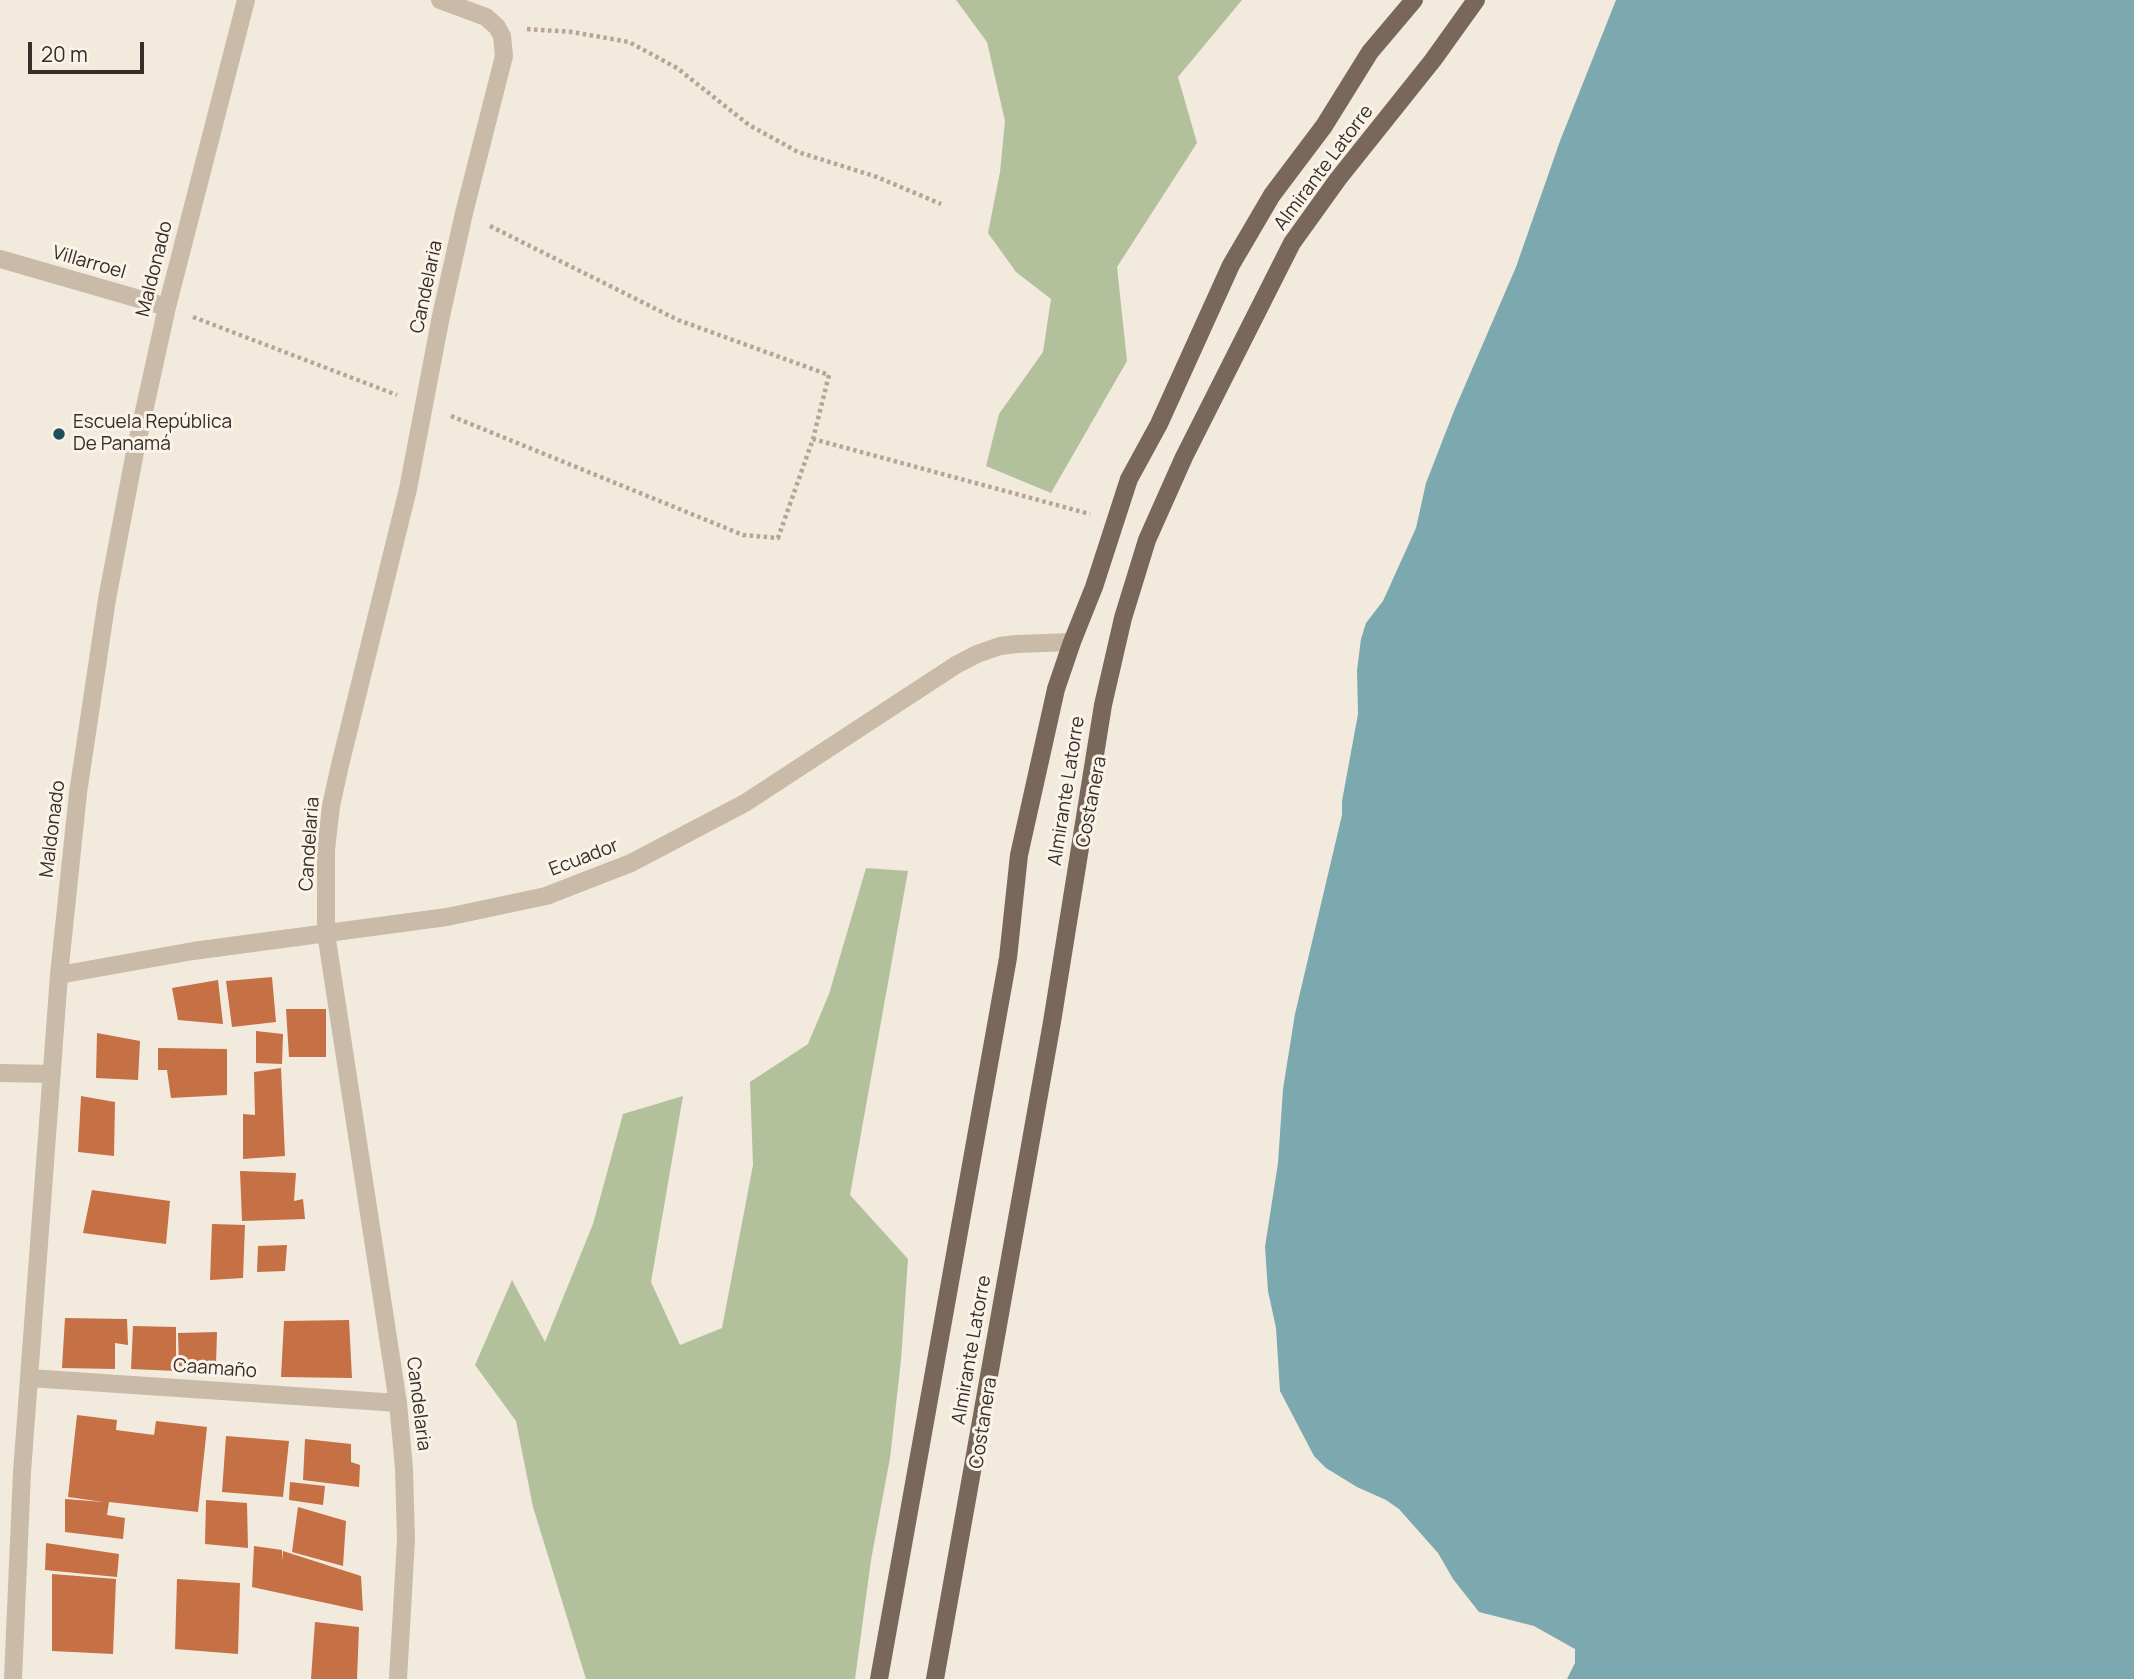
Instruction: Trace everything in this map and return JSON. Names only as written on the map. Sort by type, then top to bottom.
[{"type":"main road","name":"Almirante Latorre","points":[[879,1679],[1007,958],[1019,855],[1056,689],[1094,587],[1129,478],[1159,424],[1231,265],[1272,195],[1324,126],[1370,52],[1414,0]]},
{"type":"main road","name":"Almirante Latorre","points":[[935,1679],[1052,1022],[1102,705],[1147,540],[1184,457],[1292,243],[1338,179],[1425,71],[1476,0]]},
{"type":"street","name":"Maldonado","points":[[13,1679],[22,1472],[59,975],[78,793],[105,611],[135,452],[167,307],[246,0]]},
{"type":"street","points":[[440,0],[486,17],[497,27]]},
{"type":"street","name":"Candelaria","points":[[398,1679],[406,1504],[398,1403],[326,933],[326,850],[331,806],[408,489],[464,213],[504,56],[505,46],[497,27]]},
{"type":"street","name":"Villarroel","points":[[0,259],[167,307]]},
{"type":"street","name":"Ecuador","points":[[59,975],[192,951],[447,918],[507,905],[584,883],[677,841],[745,803],[956,665],[1000,646],[1072,642]]},
{"type":"street","points":[[0,1073],[52,1073]]},
{"type":"street","name":"Caamaño","points":[[30,1378],[398,1403]]},
{"type":"path","points":[[497,27],[572,32],[628,41],[677,68],[749,125],[798,152],[877,177],[941,204]]},
{"type":"path","points":[[167,307],[424,406],[743,535],[778,538],[813,439],[829,375],[678,320],[464,213]]},
{"type":"path","points":[[813,439],[1115,520]]},
{"type":"green space","points":[[956,0],[1242,0],[1178,77],[1197,143],[1117,267],[1127,361],[1051,493],[986,466],[999,414],[1043,352],[1051,299],[1016,272],[988,233],[1000,172],[1005,121],[987,42]]},
{"type":"green space","points":[[866,868],[908,871],[850,1195],[908,1259],[901,1360],[890,1458],[871,1560],[855,1679],[586,1679],[533,1507],[516,1421],[475,1365],[512,1280],[545,1342],[593,1224],[623,1114],[683,1096],[651,1282],[680,1345],[722,1328],[753,1165],[750,1082],[808,1044],[829,994]]},
{"type":"water","points":[[1616,0],[2134,0],[2134,1679],[1567,1679],[1575,1663],[1575,1649],[1534,1626],[1479,1612],[1453,1579],[1438,1553],[1399,1509],[1326,1468],[1314,1456],[1280,1391],[1276,1328],[1268,1291],[1265,1247],[1278,1163],[1283,1089],[1295,1014],[1342,815],[1342,801],[1358,714],[1357,670],[1361,639],[1366,623],[1383,601],[1416,528],[1426,483],[1516,267],[1560,141]]},
{"type":"building","points":[[272,977],[276,1022],[232,1027],[226,981]]},
{"type":"building","points":[[218,980],[223,1024],[178,1020],[172,988]]},
{"type":"building","points":[[286,1009],[326,1009],[326,1057],[289,1057]]},
{"type":"building","points":[[256,1031],[283,1034],[282,1064],[256,1063]]},
{"type":"building","points":[[97,1033],[140,1041],[138,1080],[96,1078]]},
{"type":"building","points":[[158,1048],[227,1049],[227,1095],[171,1098],[167,1070],[158,1070]]},
{"type":"building","points":[[281,1068],[285,1156],[243,1159],[243,1114],[255,1115],[254,1072]]},
{"type":"building","points":[[81,1096],[115,1102],[114,1156],[78,1152]]},
{"type":"building","points":[[240,1171],[296,1173],[294,1201],[303,1199],[305,1219],[242,1221]]},
{"type":"building","points":[[92,1190],[170,1201],[166,1244],[83,1233]]},
{"type":"building","points":[[212,1224],[245,1225],[243,1278],[210,1280]]},
{"type":"building","points":[[287,1245],[285,1271],[257,1272],[258,1246]]},
{"type":"building","points":[[65,1318],[127,1319],[128,1345],[115,1343],[115,1369],[62,1368]]},
{"type":"building","points":[[349,1320],[352,1378],[281,1377],[284,1321]]},
{"type":"building","points":[[133,1326],[176,1327],[176,1371],[131,1369]]},
{"type":"building","points":[[217,1332],[216,1365],[179,1366],[178,1333]]},
{"type":"building","points":[[77,1415],[117,1420],[116,1430],[154,1435],[156,1421],[207,1427],[198,1512],[109,1502],[107,1515],[125,1518],[123,1539],[65,1532],[65,1499],[104,1502],[68,1497]]},
{"type":"building","points":[[226,1436],[289,1441],[283,1497],[222,1492]]},
{"type":"building","points":[[305,1439],[351,1444],[351,1462],[360,1465],[359,1487],[303,1480]]},
{"type":"building","points":[[290,1482],[325,1486],[323,1505],[289,1500]]},
{"type":"building","points":[[206,1500],[247,1503],[248,1548],[205,1544]]},
{"type":"building","points":[[298,1507],[346,1521],[343,1566],[292,1552]]},
{"type":"building","points":[[46,1543],[119,1554],[117,1577],[45,1570]]},
{"type":"building","points":[[254,1546],[282,1550],[282,1561],[283,1551],[361,1576],[363,1611],[252,1587]]},
{"type":"building","points":[[52,1574],[116,1579],[113,1654],[52,1651]]},
{"type":"building","points":[[177,1579],[240,1583],[238,1654],[175,1649]]},
{"type":"building","points":[[315,1622],[359,1627],[357,1679],[311,1679]]},
{"type":"place","name":"Escuela República De Panamá","points":[[59,434]]}]
